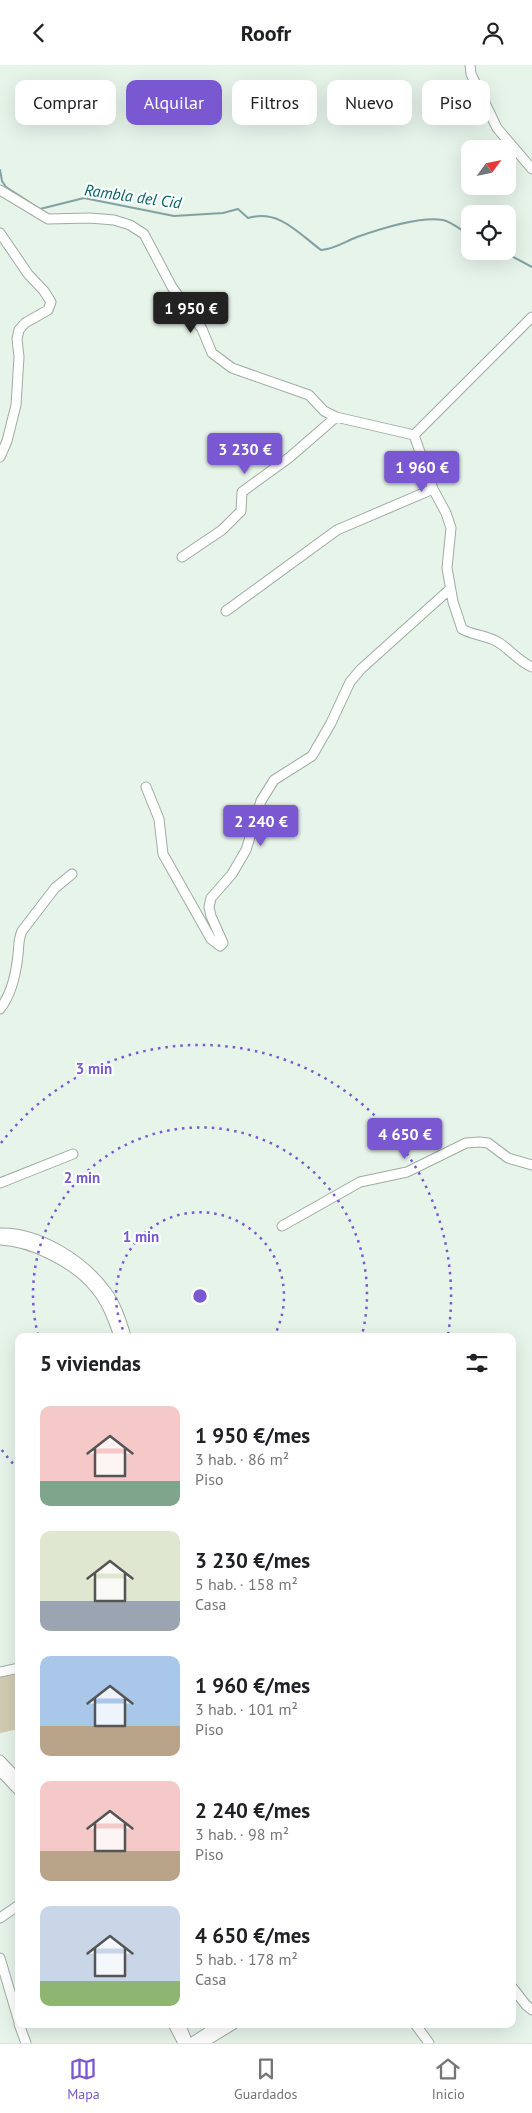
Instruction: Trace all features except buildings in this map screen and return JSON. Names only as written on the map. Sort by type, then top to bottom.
[{"type":"street","points":[[470,65],[471,74],[497,128],[531,167]]},
{"type":"street","points":[[0,190],[48,219],[90,218],[114,220],[130,225],[144,233],[172,287],[202,329],[212,353],[232,368],[309,395],[324,411],[336,417],[414,435]]},
{"type":"street","points":[[0,233],[28,274],[44,291],[51,302],[48,310],[19,329],[17,339],[19,357],[16,405],[7,441],[0,457]]},
{"type":"street","points":[[414,435],[532,317]]},
{"type":"street","points":[[182,557],[222,531],[241,511],[242,492],[290,457],[336,417]]},
{"type":"street","points":[[414,435],[433,489],[446,513],[451,528],[447,568],[450,589],[462,629],[469,633],[494,640],[506,647],[516,658],[532,667]]},
{"type":"street","points":[[226,611],[336,530],[433,489]]},
{"type":"street","points":[[146,787],[159,819],[163,854],[211,939],[220,946],[223,943],[209,907],[211,898],[232,874],[246,850],[252,837],[256,817],[268,788],[274,780],[312,756],[331,723],[350,682],[361,669],[450,589]]},
{"type":"street","points":[[0,1009],[6,1001],[11,986],[18,955],[18,939],[22,931],[55,888],[72,874]]},
{"type":"street","points":[[282,1226],[360,1182],[407,1172],[466,1143],[488,1143],[508,1158],[532,1165]]},
{"type":"street","points":[[0,1183],[73,1153]]},
{"type":"street","points":[[0,1233],[18,1234],[34,1239],[76,1262],[105,1290],[114,1304],[125,1333]]},
{"type":"street","points":[[0,1240],[23,1243],[44,1251],[72,1267],[94,1287],[105,1302],[118,1333]]},
{"type":"street","points":[[0,1672],[15,1669]]},
{"type":"street","points":[[0,1760],[15,1776]]},
{"type":"street","points":[[0,1771],[15,1787]]},
{"type":"street","points":[[0,1917],[15,1908]]},
{"type":"street","points":[[0,1958],[15,2009]]},
{"type":"street","points":[[516,1992],[532,2010]]},
{"type":"street","points":[[21,2028],[26,2043]]},
{"type":"street","points":[[175,2028],[183,2043]]},
{"type":"street","points":[[182,2028],[190,2043],[214,2028]]},
{"type":"street","points":[[203,2043],[227,2028]]},
{"type":"street","points":[[417,2028],[429,2043]]},
{"type":"shaded area","points":[[15,1675],[15,1730],[0,1733],[0,1677]]},
{"type":"waterway","name":"Rambla del Cid","points":[[0,170],[2,181],[6,187],[40,209],[84,198],[174,216],[223,213],[238,209],[248,218],[259,216],[279,220],[296,230],[321,250],[335,247],[357,237],[388,227],[423,220],[443,220],[461,230]]},
{"type":"waterway","name":"Rambla del Cid","points":[[516,258],[532,267]]}]
